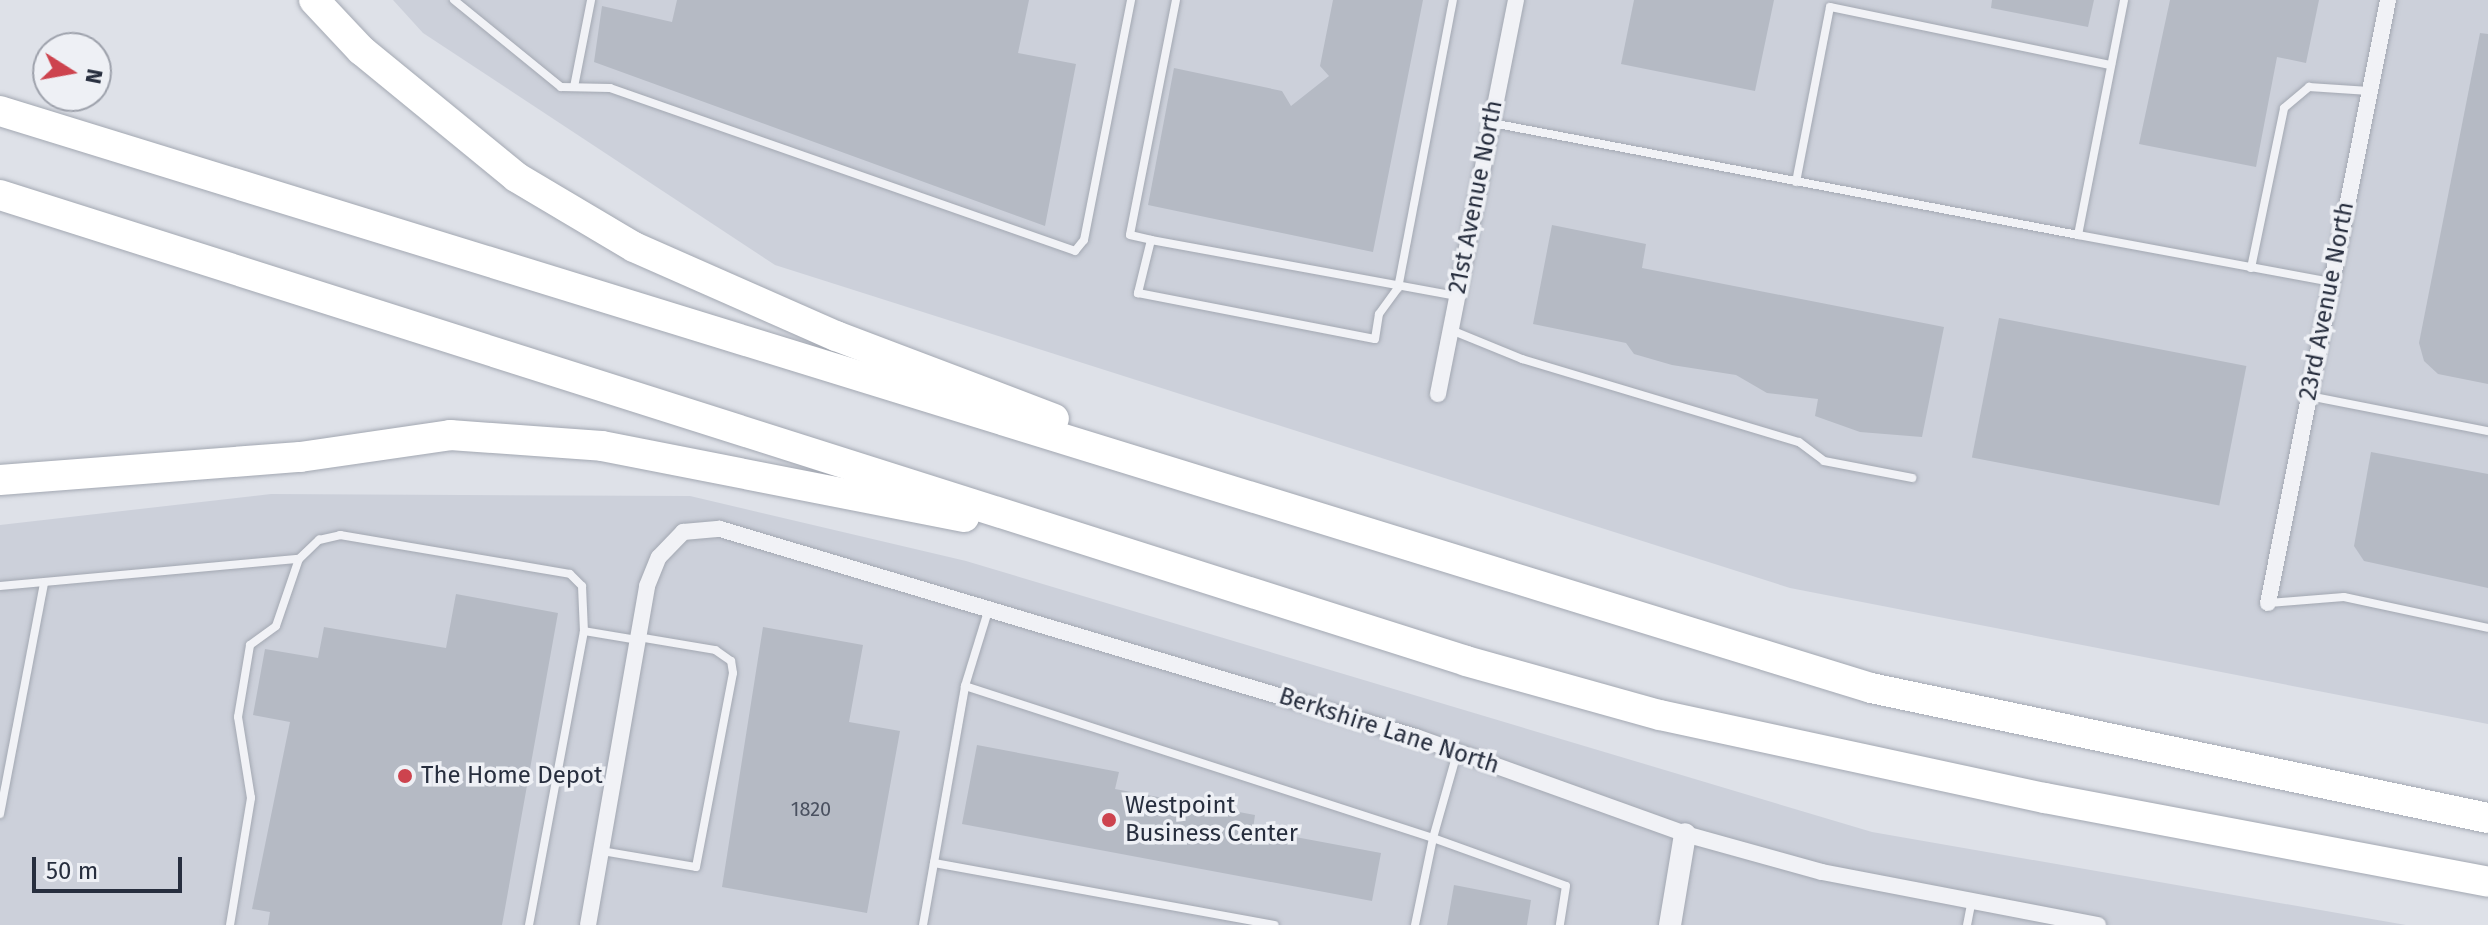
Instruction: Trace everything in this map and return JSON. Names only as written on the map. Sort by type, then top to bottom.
[{"type":"highway","points":[[314,0],[361,50],[516,177],[634,247],[836,336],[1060,421],[1113,456]]},
{"type":"highway","points":[[0,111],[1871,688],[2488,818]]},
{"type":"highway","points":[[0,195],[1132,555],[1660,715],[2015,792],[2488,882]]},
{"type":"highway","points":[[0,480],[300,457],[450,435],[602,446],[1132,555]]},
{"type":"street","name":"21st Avenue North","points":[[1438,394],[1516,0]]},
{"type":"street","name":"23rd Avenue North","points":[[2268,603],[2388,0]]},
{"type":"street","name":"Berkshire Lane North","points":[[638,639],[659,557],[683,532],[720,529],[1457,752],[1685,834],[1822,872],[2098,925]]},
{"type":"street","points":[[588,925],[638,639]]},
{"type":"street","points":[[1670,925],[1685,834]]},
{"type":"lane","points":[[454,0],[561,87],[610,88],[1075,251],[1084,240],[1131,0]]},
{"type":"lane","points":[[574,87],[591,0]]},
{"type":"lane","points":[[1176,0],[1130,235],[1398,288],[1456,296]]},
{"type":"lane","points":[[1151,240],[1138,293],[1375,339],[1379,314],[1398,288],[1453,0]]},
{"type":"lane","points":[[2078,235],[2124,0]]},
{"type":"lane","points":[[1796,182],[1830,7],[2111,65]]},
{"type":"lane","points":[[2251,268],[2284,108],[2309,87],[2369,91]]},
{"type":"lane","points":[[1491,123],[2331,282]]},
{"type":"lane","points":[[1450,329],[1522,359],[1799,442],[1824,461],[1912,478]]},
{"type":"lane","points":[[2308,396],[2488,431]]},
{"type":"lane","points":[[230,925],[251,798],[238,717],[250,645],[276,626],[299,559],[319,540],[340,535],[570,574],[582,586],[584,631],[529,925]]},
{"type":"lane","points":[[0,586],[299,559]]},
{"type":"lane","points":[[0,813],[44,583]]},
{"type":"lane","points":[[2268,603],[2344,597],[2488,628]]},
{"type":"lane","points":[[923,925],[965,686],[989,608]]},
{"type":"lane","points":[[584,631],[715,650],[731,661],[702,858],[687,870],[601,850]]},
{"type":"lane","points":[[965,686],[1433,838],[1566,886],[1560,925]]},
{"type":"lane","points":[[1415,925],[1433,838],[1457,752]]},
{"type":"lane","points":[[934,863],[1274,925]]},
{"type":"lane","points":[[1967,925],[1972,899]]},
{"type":"shaded area","points":[[393,0],[2488,0],[2488,724],[1790,588],[775,265],[423,33]]},
{"type":"shaded area","points":[[271,494],[690,496],[966,561],[1872,832],[2406,925],[0,925],[0,525]]},
{"type":"building","points":[[677,0],[1029,0],[1018,53],[1076,64],[1045,226],[594,62],[602,6],[672,22]]},
{"type":"building","points":[[1333,0],[1423,0],[1373,252],[1148,205],[1174,68],[1282,91],[1291,106],[1329,76],[1320,66]]},
{"type":"building","points":[[1634,0],[1774,0],[1755,91],[1621,64]]},
{"type":"building","points":[[1992,0],[2094,0],[2088,27],[1991,8]]},
{"type":"building","points":[[2170,0],[2319,0],[2306,63],[2277,57],[2256,167],[2139,144]]},
{"type":"building","points":[[2480,33],[2488,34],[2488,384],[2438,374],[2424,361],[2419,343]]},
{"type":"building","points":[[1552,225],[1646,244],[1642,268],[1944,327],[1922,437],[1860,432],[1815,416],[1818,399],[1767,393],[1736,375],[1672,365],[1634,354],[1626,343],[1533,324]]},
{"type":"building","points":[[1999,318],[2246,366],[2219,505],[1972,457]]},
{"type":"building","points":[[2371,452],[2488,474],[2488,588],[2364,561],[2354,546]]},
{"type":"building","name":"The Home Depot","points":[[456,594],[558,613],[502,925],[268,925],[270,912],[252,909],[290,722],[253,715],[265,649],[318,658],[324,627],[446,648]]},
{"type":"building","points":[[763,627],[863,645],[849,722],[900,731],[867,913],[722,887]]},
{"type":"building","name":"Westpoint Business Center","points":[[977,745],[1119,772],[1115,789],[1255,815],[1253,829],[1381,853],[1372,901],[962,824]]},
{"type":"building","points":[[1454,885],[1531,900],[1527,925],[1447,925]]},
{"type":"place","name":"The Home Depot","points":[[405,776]]},
{"type":"place","name":"Westpoint Business Center","points":[[1109,820]]}]
